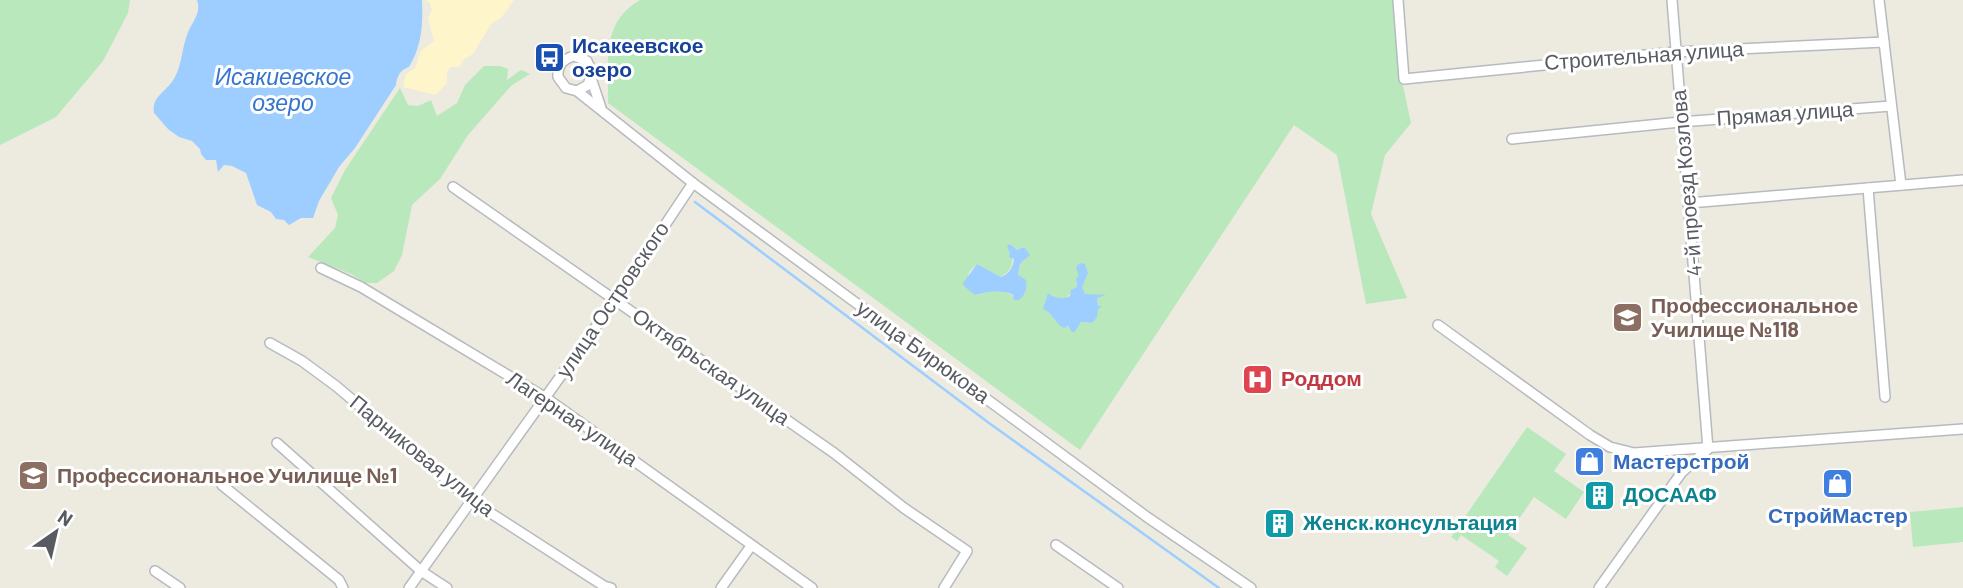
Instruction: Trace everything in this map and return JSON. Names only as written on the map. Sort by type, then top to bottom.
[{"type":"street","name":"Строительная улица","points":[[1398,0],[1404,79],[1676,52],[1884,42]]},
{"type":"street","name":"4-й проезд Козлова","points":[[1672,0],[1708,449]]},
{"type":"street","points":[[1879,0],[1901,185]]},
{"type":"street","name":"улица Бирюкова","points":[[601,110],[590,66],[584,59],[574,56],[563,61],[558,73],[560,82],[566,88],[577,90],[601,110],[693,183],[1147,517],[1250,588]]},
{"type":"street","points":[[577,90],[588,85],[591,78]]},
{"type":"street","name":"Прямая улица","points":[[1512,139],[1680,122],[1891,106]]},
{"type":"street","points":[[1689,203],[1963,180]]},
{"type":"street","name":"улица Островского","points":[[409,588],[615,300],[693,183]]},
{"type":"street","name":"Октябрьская улица","points":[[453,187],[834,453],[904,508],[967,551],[944,588]]},
{"type":"street","points":[[1868,188],[1885,397]]},
{"type":"street","name":"Лагерная улица","points":[[321,268],[361,287],[545,398],[812,588]]},
{"type":"street","points":[[1438,325],[1590,435],[1610,447],[1634,453],[1963,429]]},
{"type":"street","name":"Парниковая улица","points":[[270,343],[302,361],[335,386],[472,501],[611,588]]},
{"type":"street","points":[[277,443],[421,571],[447,588]]},
{"type":"street","points":[[1599,588],[1682,472],[1708,449]]},
{"type":"street","points":[[222,485],[339,580],[343,588]]},
{"type":"street","points":[[721,588],[751,545]]},
{"type":"street","points":[[1056,545],[1118,588]]},
{"type":"street","points":[[155,571],[180,588]]},
{"type":"green space","points":[[0,0],[130,0],[128,13],[103,61],[56,117],[0,145]]},
{"type":"green space","points":[[640,0],[1395,0],[1398,62],[1411,123],[1385,155],[1371,214],[1407,298],[1366,304],[1337,155],[1294,125],[1080,450],[608,103],[609,45],[618,20]],"holes":[[[1010,244],[1017,250],[1024,247],[1025,260],[1020,264],[1018,275],[1021,279],[1013,296],[999,291],[975,295],[966,286],[969,272],[977,264],[1001,277],[1012,263]],[[1079,276],[1085,278],[1081,288],[1085,294],[1103,296],[1097,297],[1098,309],[1092,323],[1081,322],[1075,332],[1053,316],[1045,305],[1066,298],[1077,287]]]},
{"type":"green space","points":[[484,66],[508,69],[507,80],[521,70],[530,74],[512,85],[468,135],[440,179],[412,205],[402,255],[394,271],[377,283],[366,283],[308,257],[335,228],[338,215],[331,198],[345,170],[400,88],[408,105],[418,106],[431,100],[437,116],[457,103],[465,85]]},
{"type":"green space","points":[[1527,427],[1566,454],[1554,471],[1584,492],[1566,519],[1534,497],[1508,535],[1527,548],[1507,576],[1495,567],[1499,561],[1461,535],[1457,541],[1451,537]]},
{"type":"green space","points":[[1963,507],[1963,542],[1913,547],[1910,512]]},
{"type":"sand","points":[[426,0],[514,0],[501,18],[491,24],[473,54],[464,59],[459,67],[451,67],[447,72],[447,83],[436,95],[403,87],[406,74],[415,68],[421,51],[434,41],[428,18],[432,10]]},
{"type":"water","name":"Исакиевское озеро","points":[[197,0],[422,0],[421,35],[409,67],[400,74],[396,85],[355,148],[339,167],[319,201],[313,218],[301,218],[289,225],[284,220],[276,219],[271,212],[257,205],[246,173],[224,165],[218,172],[216,160],[206,160],[192,141],[179,137],[168,129],[154,113],[157,98],[172,82],[177,72],[187,35],[197,14]]},
{"type":"water","points":[[1010,244],[1017,250],[1024,247],[1030,255],[1020,264],[1018,275],[1026,280],[1026,286],[1025,293],[1019,300],[1014,300],[1013,295],[1004,292],[975,295],[964,286],[963,283],[977,264],[1001,277],[1006,274],[1014,259],[1009,257],[1007,246]]},
{"type":"water","points":[[1080,263],[1085,264],[1088,273],[1082,287],[1085,294],[1106,295],[1097,298],[1098,306],[1102,306],[1092,323],[1081,322],[1075,332],[1072,332],[1068,326],[1061,326],[1043,309],[1048,293],[1059,298],[1070,296],[1071,290],[1077,287],[1076,278],[1079,276],[1076,267]]},
{"type":"waterway","points":[[695,202],[989,423],[1219,588]]},
{"type":"place","name":"Исакеевское озеро","points":[[549,58]]},
{"type":"place","name":"Профессиональное Училище №118","points":[[1628,318]]},
{"type":"place","name":"Роддом","points":[[1258,379]]},
{"type":"place","name":"Мастерстрой","points":[[1590,462]]},
{"type":"place","name":"Профессиональное Училище №1","points":[[34,476]]},
{"type":"place","name":"СтройМастер","points":[[1838,484]]},
{"type":"place","name":"ДОСААФ","points":[[1600,495]]},
{"type":"place","name":"Женск.консультация","points":[[1280,523]]}]
